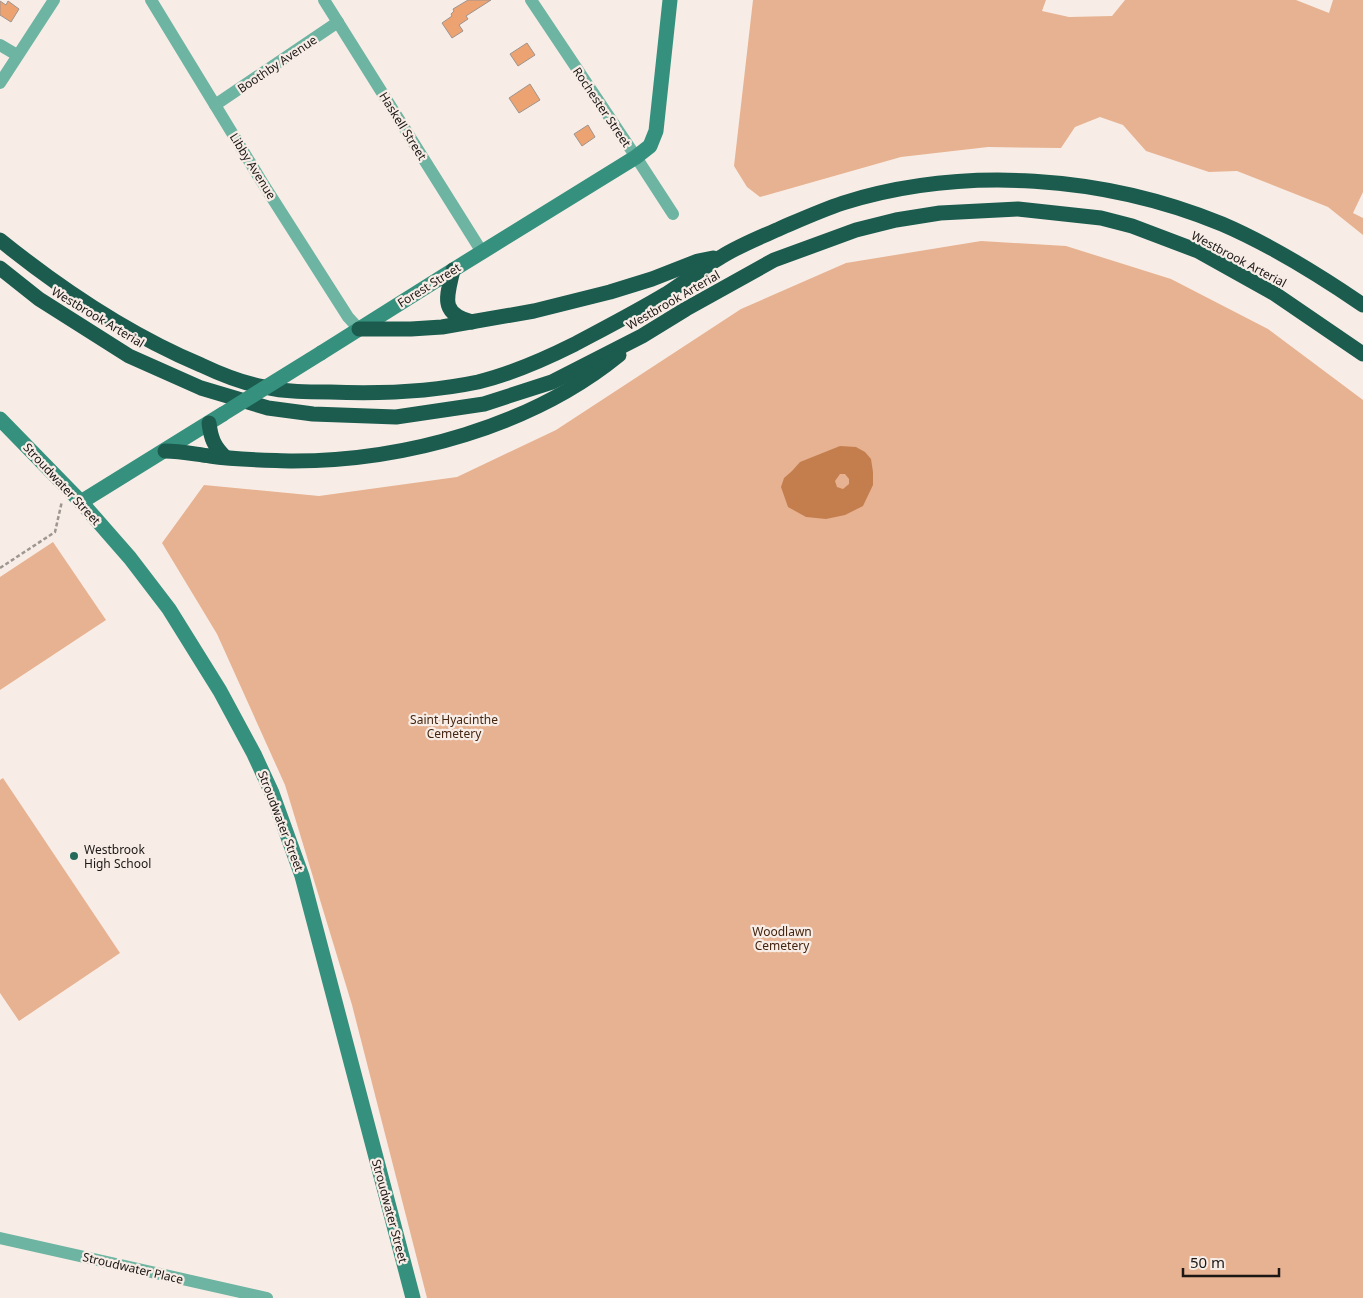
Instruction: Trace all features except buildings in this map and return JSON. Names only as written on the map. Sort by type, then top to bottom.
[{"type":"highway","name":"Westbrook Arterial","points":[[0,240],[54,281],[115,322],[154,344],[202,366],[265,388],[367,394],[449,387],[480,381],[526,366],[571,346],[622,319],[667,293],[722,256],[815,214],[844,203],[889,192],[965,182],[1042,181],[1073,184],[1119,192],[1179,209],[1223,224],[1278,252],[1363,306]]},
{"type":"highway","name":"Westbrook Arterial","points":[[0,268],[39,299],[129,356],[201,388],[268,408],[313,414],[396,417],[484,404],[552,382],[642,336],[774,260],[856,230],[896,220],[940,213],[1018,209],[1101,218],[1132,226],[1198,250],[1275,294],[1363,354]]},
{"type":"highway","points":[[359,329],[411,329],[473,322],[564,304],[652,278],[698,261],[722,256]]},
{"type":"highway","points":[[453,270],[448,299],[449,307],[458,318],[473,322]]},
{"type":"highway","points":[[165,451],[264,460],[325,460],[386,453],[446,440],[504,420],[546,402],[599,372],[642,336]]},
{"type":"highway","points":[[209,423],[211,438],[215,447],[226,457]]},
{"type":"main road","name":"Forest Street","points":[[76,497],[165,451],[636,157],[650,146],[656,132],[670,0]]},
{"type":"main road","name":"Stroudwater Street","points":[[0,419],[76,497],[130,558],[169,609],[230,709],[272,792],[299,867],[413,1298]]},
{"type":"street","points":[[0,84],[54,0]]},
{"type":"street","name":"Libby Avenue","points":[[151,0],[262,182],[348,317],[359,329]]},
{"type":"street","name":"Haskell Street","points":[[324,0],[482,252]]},
{"type":"street","name":"Rochester Street","points":[[530,0],[673,214]]},
{"type":"street","name":"Boothby Avenue","points":[[215,105],[338,22]]},
{"type":"street","points":[[0,45],[17,55]]},
{"type":"street","name":"Stroudwater Place","points":[[0,1238],[267,1298]]},
{"type":"path","points":[[0,568],[55,532],[62,501],[76,497]]},
{"type":"green space","points":[[753,0],[1046,0],[1042,11],[1069,17],[1112,16],[1125,0],[1296,0],[1329,13],[1333,0],[1363,0],[1363,192],[1353,213],[1363,218],[1363,235],[1328,207],[1237,171],[1209,172],[1146,151],[1123,125],[1100,117],[1075,127],[1061,148],[988,147],[901,157],[760,197],[747,187],[734,166]]},
{"type":"green space","points":[[981,241],[1066,246],[1171,279],[1268,329],[1363,400],[1363,1298],[427,1298],[352,1005],[285,785],[217,634],[162,543],[204,485],[319,496],[457,477],[556,430],[741,309],[846,263]]},
{"type":"green space","points":[[53,542],[106,620],[0,690],[0,577]]},
{"type":"green space","points":[[3,778],[120,953],[19,1021],[0,993],[0,780]]},
{"type":"shaded area","points":[[840,446],[856,447],[865,452],[871,459],[873,485],[863,506],[845,515],[826,519],[806,517],[788,507],[781,487],[784,478],[800,462]],"holes":[[[840,474],[845,474],[849,479],[849,484],[843,489],[837,487],[835,481]]]},
{"type":"place","name":"Westbrook High School","points":[[74,856]]},
{"type":"park label","name":"Saint Hyacinthe Cemetery","points":[[454,726]]},
{"type":"park label","name":"Woodlawn Cemetery","points":[[782,938]]}]
